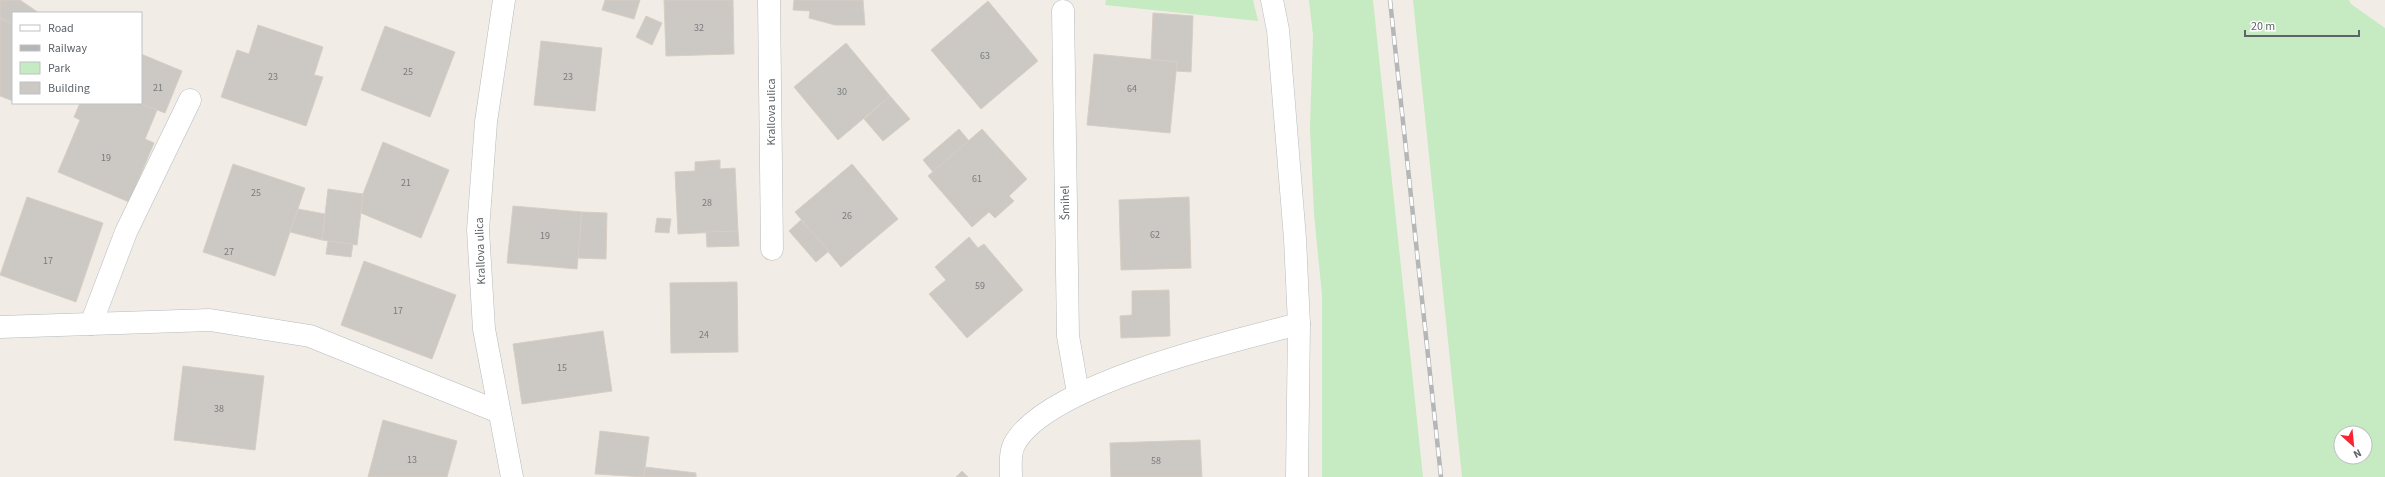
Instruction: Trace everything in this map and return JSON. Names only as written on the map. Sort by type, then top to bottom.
[{"type":"street","name":"Krallova ulica","points":[[504,0],[486,122],[478,230],[484,329],[512,477]]},
{"type":"street","name":"Krallova ulica","points":[[769,0],[772,249]]},
{"type":"street","points":[[1272,0],[1278,30],[1287,128],[1299,324],[1297,477]]},
{"type":"street","name":"Šmihel","points":[[1063,11],[1068,336],[1078,393]]},
{"type":"street","points":[[91,324],[126,232],[190,100]]},
{"type":"street","points":[[0,327],[210,320],[310,336],[499,412]]},
{"type":"street","points":[[1011,477],[1010,454],[1016,441],[1038,419],[1078,393],[1205,348],[1299,324]]},
{"type":"green space","points":[[1106,0],[1253,0],[1258,21],[1105,5]]},
{"type":"green space","points":[[1309,0],[1373,0],[1423,477],[1322,477],[1322,295],[1314,214],[1310,128],[1313,35]]},
{"type":"green space","points":[[1413,0],[2349,0],[2351,4],[2385,28],[2385,477],[1462,477]]},
{"type":"building","points":[[0,0],[20,0],[38,12],[12,12],[12,24],[0,18]]},
{"type":"building","points":[[605,0],[640,0],[634,19],[602,10]]},
{"type":"building","points":[[664,0],[733,0],[734,54],[666,56]]},
{"type":"building","points":[[794,0],[863,0],[865,25],[835,25],[809,18],[810,11],[793,10]]},
{"type":"building","points":[[988,1],[1038,61],[981,109],[931,50]]},
{"type":"building","points":[[1153,13],[1193,16],[1191,72],[1176,71],[1177,62],[1151,60]]},
{"type":"building","points":[[646,16],[662,23],[652,45],[636,37]]},
{"type":"building","points":[[0,18],[12,24],[12,101],[0,96]]},
{"type":"building","points":[[258,25],[323,47],[314,75],[323,77],[306,126],[221,97],[237,50],[249,54]]},
{"type":"building","points":[[385,26],[455,52],[430,117],[361,90]]},
{"type":"building","points":[[541,41],[602,48],[595,111],[534,105]]},
{"type":"building","points":[[846,43],[890,96],[838,140],[794,87]]},
{"type":"building","points":[[142,54],[182,71],[165,113],[142,104]]},
{"type":"building","points":[[1094,54],[1177,62],[1170,133],[1087,125]]},
{"type":"building","points":[[890,96],[910,119],[883,141],[864,119]]},
{"type":"building","points":[[80,104],[142,104],[157,110],[145,139],[154,143],[129,202],[58,172],[80,120],[74,117]]},
{"type":"building","points":[[959,129],[969,141],[933,172],[923,160]]},
{"type":"building","points":[[982,129],[1027,179],[1009,196],[1014,201],[995,218],[989,212],[972,227],[928,176]]},
{"type":"building","points":[[383,142],[449,170],[421,238],[361,213],[363,194]]},
{"type":"building","points":[[720,160],[720,169],[735,168],[738,231],[678,234],[675,172],[695,171],[695,162]]},
{"type":"building","points":[[233,164],[305,188],[275,276],[203,252]]},
{"type":"building","points":[[852,164],[898,219],[841,267],[795,212]]},
{"type":"building","points":[[328,189],[363,194],[357,245],[322,240]]},
{"type":"building","points":[[27,197],[103,223],[76,302],[0,275]]},
{"type":"building","points":[[1189,197],[1191,268],[1121,270],[1119,200]]},
{"type":"building","points":[[513,206],[582,212],[577,269],[507,263]]},
{"type":"building","points":[[298,209],[325,214],[322,240],[290,232]]},
{"type":"building","points":[[582,212],[607,213],[606,259],[578,258]]},
{"type":"building","points":[[657,218],[671,219],[669,233],[655,232]]},
{"type":"building","points":[[801,220],[829,251],[816,262],[789,231]]},
{"type":"building","points":[[738,231],[739,246],[707,247],[706,232]]},
{"type":"building","points":[[969,237],[978,248],[984,244],[1023,290],[967,338],[929,294],[946,280],[935,267]]},
{"type":"building","points":[[328,241],[353,244],[351,257],[326,254]]},
{"type":"building","points":[[364,261],[456,295],[432,359],[341,325]]},
{"type":"building","points":[[737,282],[738,352],[671,353],[670,283]]},
{"type":"building","points":[[1169,290],[1170,336],[1121,338],[1120,316],[1132,315],[1132,291]]},
{"type":"building","points":[[603,331],[612,391],[522,404],[513,344]]},
{"type":"building","points":[[183,366],[264,376],[255,450],[174,440]]},
{"type":"building","points":[[383,420],[457,441],[447,477],[368,477]]},
{"type":"building","points":[[600,431],[649,437],[644,477],[595,474]]},
{"type":"building","points":[[1200,440],[1202,477],[1111,477],[1110,443]]},
{"type":"building","points":[[645,467],[696,473],[696,477],[644,477]]},
{"type":"building","points":[[962,471],[968,477],[956,477]]},
{"type":"railway","points":[[1390,0],[1441,477]]}]
